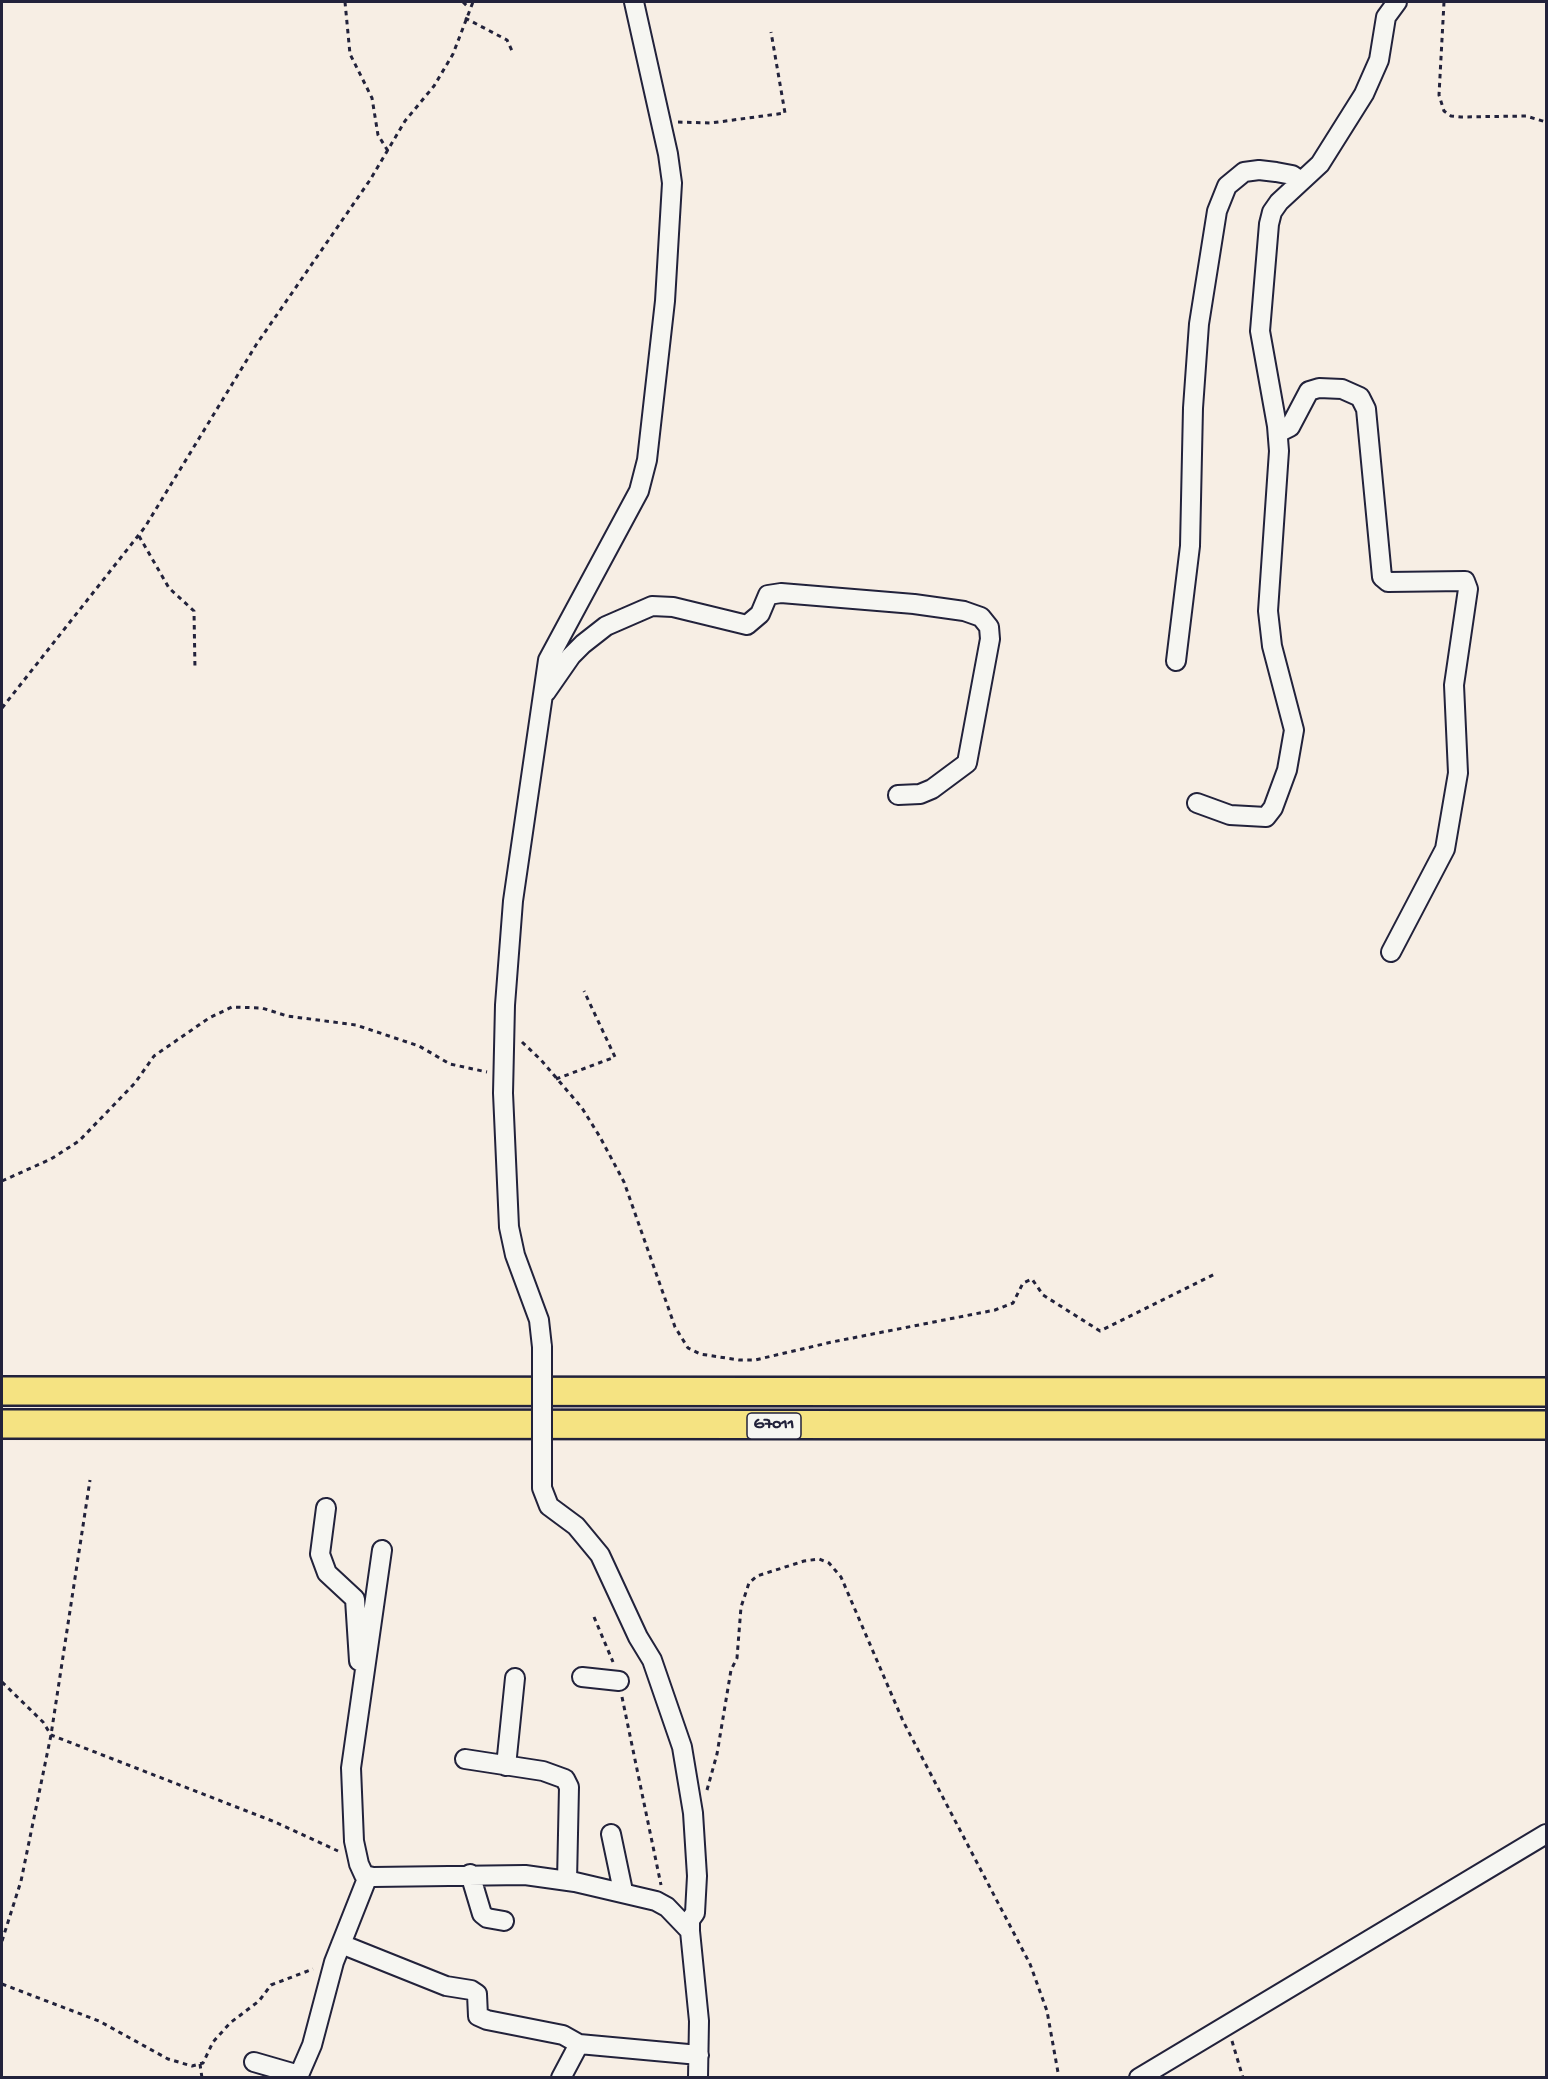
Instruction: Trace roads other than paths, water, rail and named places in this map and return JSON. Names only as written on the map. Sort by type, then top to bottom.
[{"type":"highway","name":"G7011","points":[[2,1391],[1546,1392]]},
{"type":"highway","name":"G7011","points":[[2,1424],[1546,1425]]},
{"type":"street","points":[[634,2],[672,183],[658,376],[644,479],[548,660],[509,934],[503,1079],[509,1227],[524,1284],[539,1320],[542,1347],[543,1497],[554,1510],[583,1533],[600,1555],[652,1660],[682,1747],[692,1809],[698,1876],[695,1913],[690,1920],[699,2021],[698,2078]]},
{"type":"street","points":[[1197,803],[1230,815],[1266,817],[1272,808],[1287,770],[1294,740],[1293,721],[1272,646],[1268,611],[1279,481],[1278,434],[1261,339],[1260,306],[1272,212],[1320,164],[1364,94],[1379,60],[1386,17],[1397,2]]},
{"type":"street","points":[[1176,661],[1190,546],[1194,475],[1193,408],[1199,324],[1207,260],[1217,212],[1227,186],[1244,172],[1259,170],[1276,172],[1292,175],[1301,181]]},
{"type":"street","points":[[1278,434],[1290,427],[1309,391],[1319,388],[1342,389],[1360,397],[1366,409],[1384,581],[1465,581],[1468,589],[1455,677],[1454,708],[1458,774],[1450,830],[1436,870],[1391,952]]},
{"type":"street","points":[[543,695],[571,656],[606,626],[652,606],[673,608],[747,625],[760,614],[768,595],[781,593],[914,604],[964,611],[981,616],[988,627],[990,639],[967,763],[932,789],[920,794],[898,795]]},
{"type":"street","points":[[326,1508],[320,1554],[327,1573],[355,1599],[357,1652],[363,1680]]},
{"type":"street","points":[[254,2062],[299,2075],[312,2044],[363,1869],[351,1815],[351,1768],[382,1550]]},
{"type":"street","points":[[582,1677],[619,1681]]},
{"type":"street","points":[[506,1766],[515,1678]]},
{"type":"street","points":[[465,1759],[543,1772],[565,1779],[569,1787],[567,1881]]},
{"type":"street","points":[[611,1834],[623,1891]]},
{"type":"street","points":[[1139,2078],[1546,1834]]},
{"type":"street","points":[[363,1869],[525,1875],[623,1891],[667,1907],[690,1931]]},
{"type":"street","points":[[470,1874],[482,1914],[487,1918],[504,1921]]},
{"type":"street","points":[[341,1944],[446,1986],[471,1990],[477,1994],[478,2016],[486,2020],[563,2036],[575,2050],[572,2078]]},
{"type":"street","points":[[575,2050],[699,2055]]},
{"type":"street","points":[[561,2078],[575,2050]]}]
